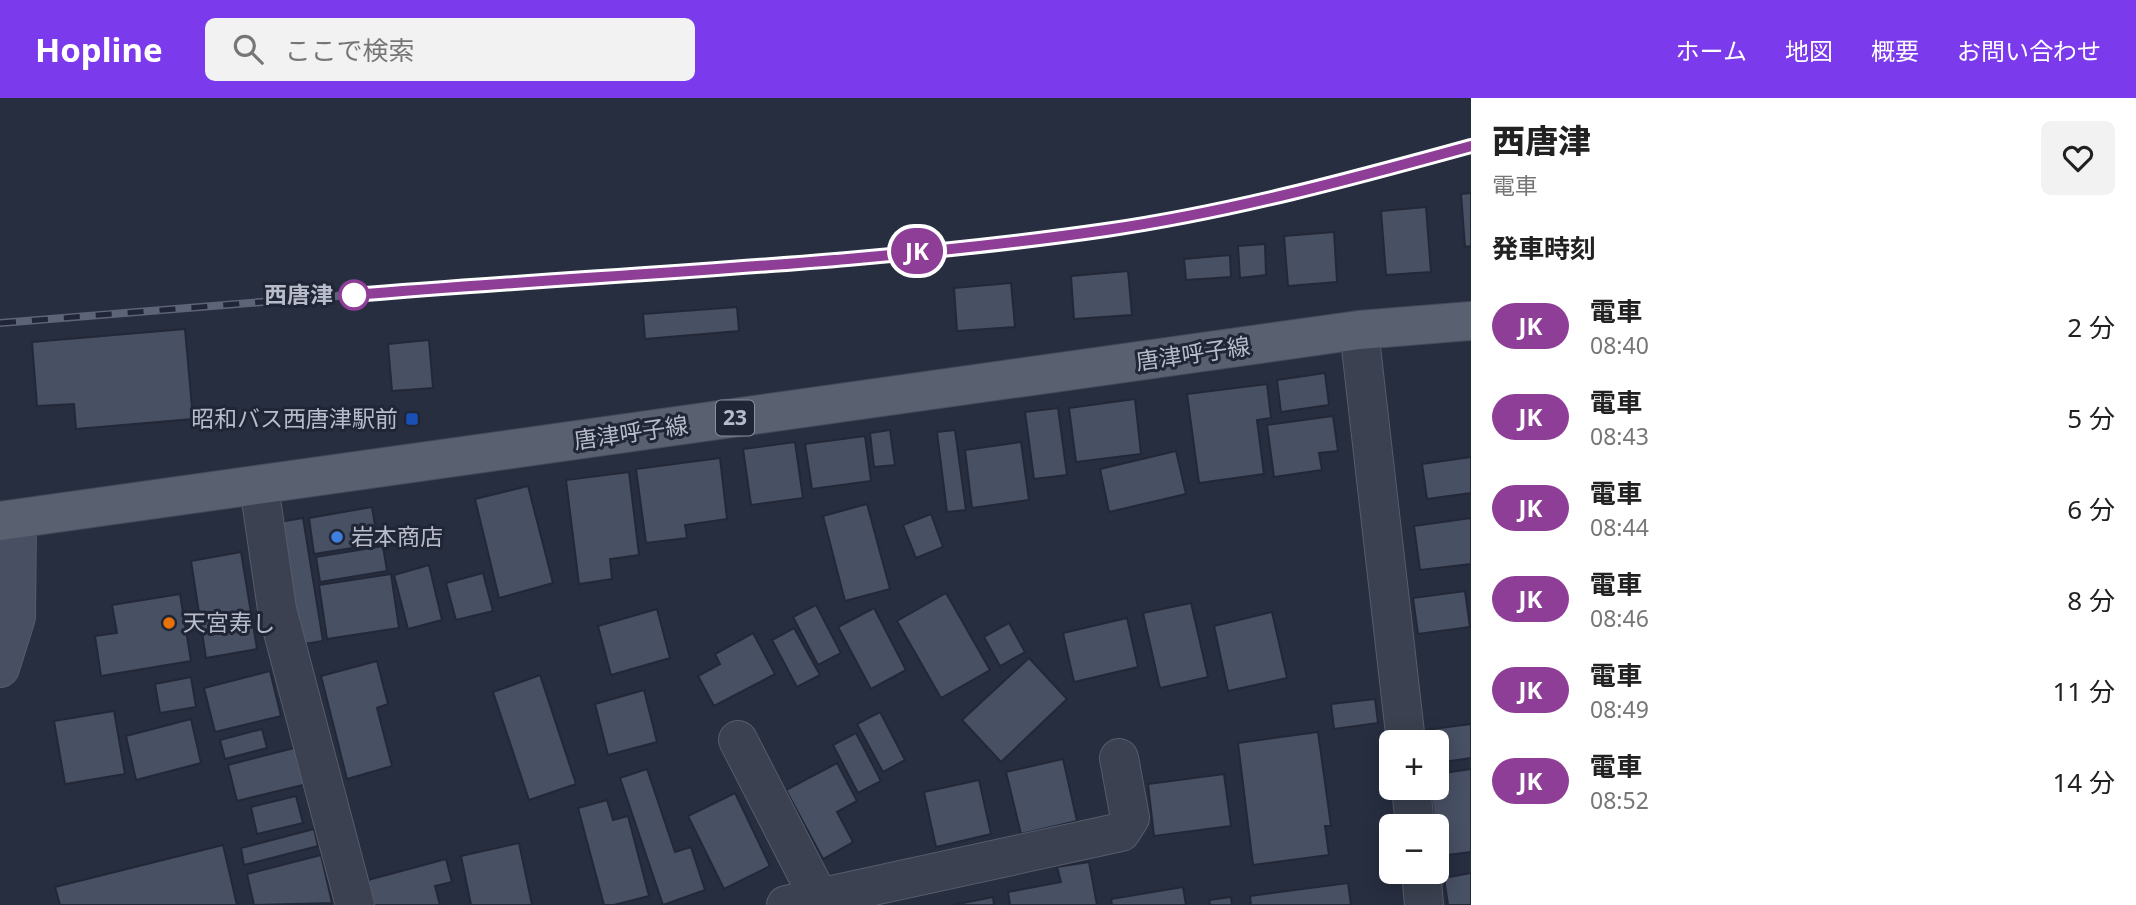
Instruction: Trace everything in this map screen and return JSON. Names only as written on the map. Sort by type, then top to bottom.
[{"type":"main road","name":"唐津呼子線","points":[[9,520],[1359,330],[1471,321]]},
{"type":"street","points":[[1359,330],[1405,730]]},
{"type":"street","points":[[259,486],[277,609],[355,905]]},
{"type":"street","points":[[0,668],[16,617],[9,520]]},
{"type":"street","points":[[738,740],[802,902],[1121,832],[1130,818],[1119,758]]},
{"type":"street","points":[[1421,884],[1424,905]]},
{"type":"building","points":[[1471,193],[1471,246],[1465,247],[1461,194]]},
{"type":"building","points":[[1426,207],[1431,272],[1386,275],[1381,211]]},
{"type":"building","points":[[1334,232],[1337,282],[1288,286],[1284,236]]},
{"type":"building","points":[[1265,244],[1266,275],[1240,278],[1238,246]]},
{"type":"building","points":[[1230,255],[1231,277],[1186,280],[1184,259]]},
{"type":"building","points":[[1128,271],[1132,315],[1074,319],[1071,276]]},
{"type":"building","points":[[1011,283],[1015,327],[957,331],[954,288]]},
{"type":"building","points":[[737,307],[739,331],[645,339],[643,314]]},
{"type":"building","points":[[185,329],[193,419],[76,429],[74,404],[37,406],[32,342]]},
{"type":"building","points":[[429,340],[433,388],[392,391],[388,344]]},
{"type":"building","points":[[1325,373],[1329,405],[1281,412],[1277,380]]},
{"type":"building","points":[[1267,384],[1271,418],[1257,420],[1264,474],[1199,483],[1187,394]]},
{"type":"building","points":[[1135,399],[1141,454],[1076,462],[1069,408]]},
{"type":"building","points":[[1058,408],[1067,475],[1034,479],[1025,412]]},
{"type":"building","points":[[1333,416],[1338,451],[1319,453],[1322,470],[1274,477],[1267,425]]},
{"type":"building","points":[[890,430],[895,465],[874,467],[870,433]]},
{"type":"building","points":[[955,430],[966,510],[947,512],[937,432]]},
{"type":"building","points":[[865,436],[871,481],[812,489],[805,444]]},
{"type":"building","points":[[795,442],[803,498],[751,505],[743,449]]},
{"type":"building","points":[[1021,442],[1029,500],[972,508],[965,450]]},
{"type":"building","points":[[1176,451],[1186,494],[1109,512],[1100,469]]},
{"type":"building","points":[[1471,457],[1471,493],[1427,499],[1422,464]]},
{"type":"building","points":[[720,458],[727,519],[685,525],[687,538],[646,543],[636,469]]},
{"type":"building","points":[[629,472],[639,555],[610,559],[612,579],[579,584],[566,480]]},
{"type":"building","points":[[528,486],[553,583],[499,598],[475,499]]},
{"type":"building","points":[[867,504],[890,589],[845,601],[823,516]]},
{"type":"building","points":[[372,507],[378,544],[314,554],[309,518]]},
{"type":"building","points":[[931,514],[943,547],[916,558],[903,525]]},
{"type":"building","points":[[303,518],[323,641],[298,645],[279,522]]},
{"type":"building","points":[[1471,518],[1471,564],[1420,570],[1414,526]]},
{"type":"building","points":[[383,546],[387,571],[320,582],[316,557]]},
{"type":"building","points":[[241,552],[257,649],[206,658],[191,561]]},
{"type":"building","points":[[429,565],[442,620],[408,629],[394,575]]},
{"type":"building","points":[[483,573],[493,611],[456,620],[446,583]]},
{"type":"building","points":[[391,574],[399,628],[327,639],[319,585]]},
{"type":"building","points":[[1465,591],[1470,627],[1418,634],[1413,598]]},
{"type":"building","points":[[946,593],[990,670],[941,698],[897,621]]},
{"type":"building","points":[[180,594],[191,661],[101,676],[95,636],[117,633],[112,605]]},
{"type":"building","points":[[1191,603],[1208,677],[1160,688],[1143,613]]},
{"type":"building","points":[[816,605],[841,653],[818,665],[793,617]]},
{"type":"building","points":[[874,608],[906,670],[871,689],[838,627]]},
{"type":"building","points":[[657,609],[670,658],[611,675],[598,626]]},
{"type":"building","points":[[1272,612],[1287,678],[1228,691],[1214,626]]},
{"type":"building","points":[[1127,618],[1138,667],[1074,682],[1063,633]]},
{"type":"building","points":[[1009,623],[1025,652],[1000,666],[984,637]]},
{"type":"building","points":[[794,628],[820,675],[797,687],[772,640]]},
{"type":"building","points":[[753,633],[775,674],[714,706],[698,676],[720,664],[715,654]]},
{"type":"building","points":[[1029,658],[1067,699],[1001,762],[962,720]]},
{"type":"building","points":[[377,661],[388,704],[377,708],[392,766],[347,779],[321,676]]},
{"type":"building","points":[[270,671],[281,716],[215,732],[204,688]]},
{"type":"building","points":[[540,675],[576,784],[529,800],[493,692]]},
{"type":"building","points":[[191,677],[196,707],[160,713],[155,684]]},
{"type":"building","points":[[644,690],[657,742],[608,755],[595,704]]},
{"type":"building","points":[[1375,699],[1378,723],[1334,729],[1331,704]]},
{"type":"building","points":[[114,711],[125,774],[65,784],[54,721]]},
{"type":"building","points":[[880,712],[905,760],[883,772],[857,724]]},
{"type":"building","points":[[191,719],[201,763],[136,780],[126,736]]},
{"type":"building","points":[[1471,724],[1471,758],[1449,761],[1449,730],[1425,730]]},
{"type":"building","points":[[262,729],[267,748],[225,759],[220,740]]},
{"type":"building","points":[[1318,732],[1331,826],[1325,826],[1329,855],[1253,865],[1238,743]]},
{"type":"building","points":[[856,733],[881,781],[858,793],[833,745]]},
{"type":"building","points":[[298,747],[307,784],[237,801],[228,765]]},
{"type":"building","points":[[1063,759],[1077,821],[1021,834],[1006,772]]},
{"type":"building","points":[[837,763],[857,801],[837,812],[853,842],[823,859],[786,790]]},
{"type":"building","points":[[647,769],[675,852],[691,847],[705,890],[663,905],[620,778]]},
{"type":"building","points":[[1471,769],[1471,852],[1449,855],[1449,814],[1433,814],[1432,800],[1449,800],[1449,772]]},
{"type":"building","points":[[1224,774],[1231,826],[1154,836],[1148,784]]},
{"type":"building","points":[[979,780],[991,834],[936,847],[924,792]]},
{"type":"building","points":[[735,793],[770,866],[724,889],[688,816]]},
{"type":"building","points":[[296,796],[303,823],[257,834],[251,807]]},
{"type":"building","points":[[607,800],[613,820],[628,816],[649,896],[614,905],[604,905],[578,808]]},
{"type":"building","points":[[314,829],[318,846],[244,865],[241,848]]},
{"type":"building","points":[[519,843],[532,905],[471,905],[461,856]]},
{"type":"building","points":[[223,845],[237,905],[60,905],[55,887]]},
{"type":"building","points":[[321,855],[332,903],[254,905],[247,874]]},
{"type":"building","points":[[446,859],[452,882],[435,886],[440,905],[374,905],[368,880]]},
{"type":"building","points":[[1089,862],[1097,905],[1010,905],[1008,892],[1061,882],[1057,867]]},
{"type":"building","points":[[1471,873],[1471,905],[1448,905],[1445,884],[1449,884],[1449,877]]},
{"type":"building","points":[[1348,883],[1351,905],[1251,905],[1250,896]]},
{"type":"building","points":[[1183,887],[1186,905],[1112,905],[1111,899]]},
{"type":"building","points":[[993,897],[994,905],[953,905]]},
{"type":"building","points":[[1231,897],[1232,905],[1210,905],[1209,900]]},
{"type":"railway","points":[[0,323],[561,278],[863,258],[1108,230],[1321,188],[1471,146]]},
{"type":"train","name":"JK","points":[[354,295],[863,258],[1108,229],[1321,188],[1471,146]]},
{"type":"place","name":"西唐津","points":[[354,295]]},
{"type":"place","name":"昭和バス西唐津駅前","points":[[412,419]]},
{"type":"place","name":"岩本商店","points":[[337,537]]},
{"type":"place","name":"天宮寿し","points":[[169,623]]}]
